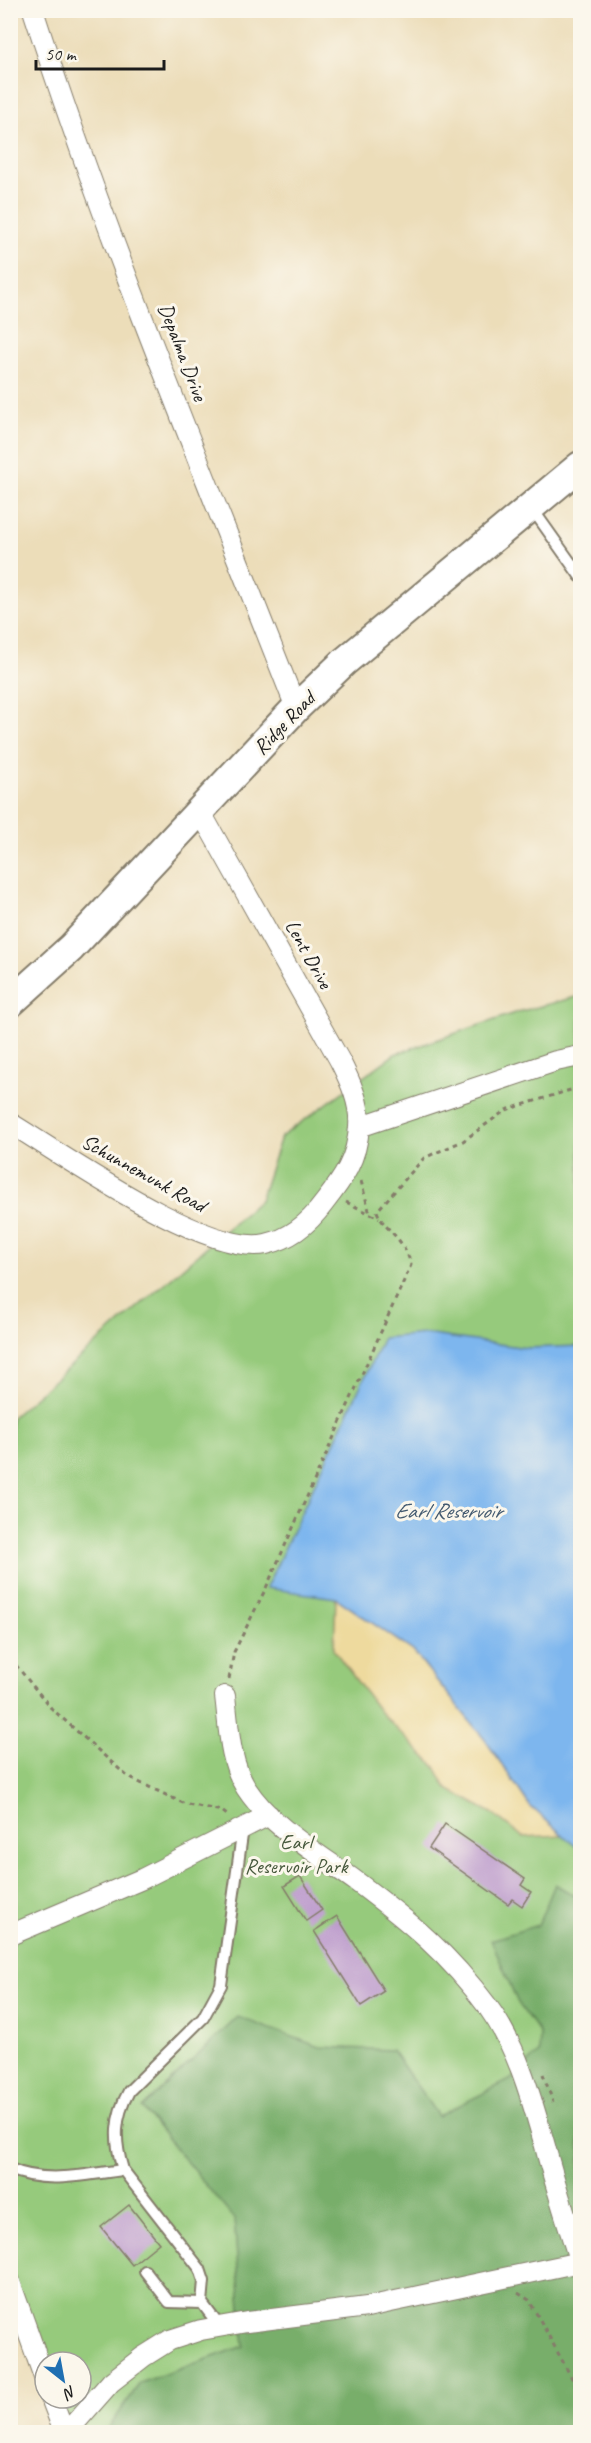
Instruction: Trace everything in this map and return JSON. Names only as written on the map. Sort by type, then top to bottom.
[{"type":"street","name":"Depalma Drive","points":[[33,10],[54,74],[131,282],[296,708]]},
{"type":"street","name":"Ridge Road","points":[[10,1003],[71,948],[296,708],[344,662],[580,466]]},
{"type":"street","name":"Lent Drive","points":[[200,811],[340,1061],[351,1083],[360,1117],[359,1127]]},
{"type":"street","points":[[359,1127],[556,1061],[580,1056]]},
{"type":"street","name":"Schunnemunk Road","points":[[10,1123],[152,1210],[193,1230],[243,1245],[266,1244],[289,1235],[310,1222],[347,1173],[354,1155],[359,1127]]},
{"type":"street","points":[[56,2410],[65,2433],[111,2382],[142,2356],[170,2340],[220,2327],[367,2307],[580,2262],[519,2062],[490,2010],[462,1972],[428,1937],[311,1850],[269,1815],[246,1788],[234,1762],[225,1696]]},
{"type":"street","points":[[10,1935],[142,1879],[269,1815]]},
{"type":"street","points":[[10,2282],[34,2350]]},
{"type":"lane","points":[[531,507],[580,576]]},
{"type":"lane","points":[[220,2327],[202,2303],[204,2281],[200,2269],[123,2170],[118,2153],[116,2127],[121,2106],[129,2091],[202,2018],[221,1985],[243,1828]]},
{"type":"lane","points":[[10,2169],[30,2177],[50,2178],[123,2170]]},
{"type":"lane","points":[[145,2271],[169,2302],[202,2303]]},
{"type":"path","points":[[379,1218],[377,1211],[407,1174],[424,1158],[463,1140],[506,1110],[580,1087]]},
{"type":"path","points":[[354,1155],[370,1214]]},
{"type":"path","points":[[225,1696],[234,1652],[266,1588],[411,1265],[407,1250],[379,1218],[331,1194]]},
{"type":"path","points":[[10,1658],[51,1708],[128,1777],[183,1803],[222,1811],[243,1828]]},
{"type":"path","points":[[506,2276],[511,2288],[529,2300],[580,2393]]},
{"type":"green space","name":"Earl Reservoir Park","points":[[580,996],[580,2432],[62,2432],[54,2410],[93,2410],[93,2350],[39,2350],[11,2290],[11,1418],[260,1200],[281,1137],[395,1054],[518,1012]]},
{"type":"green space","points":[[555,1884],[580,1899],[580,2432],[106,2432],[140,2383],[244,2346],[234,2219],[142,2108],[238,2017],[320,2047],[392,2050],[438,2116],[510,2080],[539,2053],[540,2034],[518,2003],[491,1940],[538,1925]]},
{"type":"sand","points":[[336,1598],[413,1651],[486,1741],[530,1806],[563,1835],[523,1837],[492,1813],[447,1789],[435,1767],[380,1712],[334,1650]]},
{"type":"water","name":"Earl Reservoir","points":[[424,1334],[527,1348],[580,1346],[580,1850],[530,1806],[486,1741],[413,1651],[336,1598],[266,1588],[383,1338]]},
{"type":"building","points":[[445,1824],[525,1879],[521,1885],[531,1892],[522,1906],[512,1899],[508,1904],[429,1848]]},
{"type":"building","points":[[300,1876],[322,1910],[306,1921],[284,1886]]},
{"type":"building","points":[[337,1916],[384,1991],[361,2006],[314,1931]]},
{"type":"building","points":[[129,2205],[159,2243],[132,2265],[101,2227]]}]
